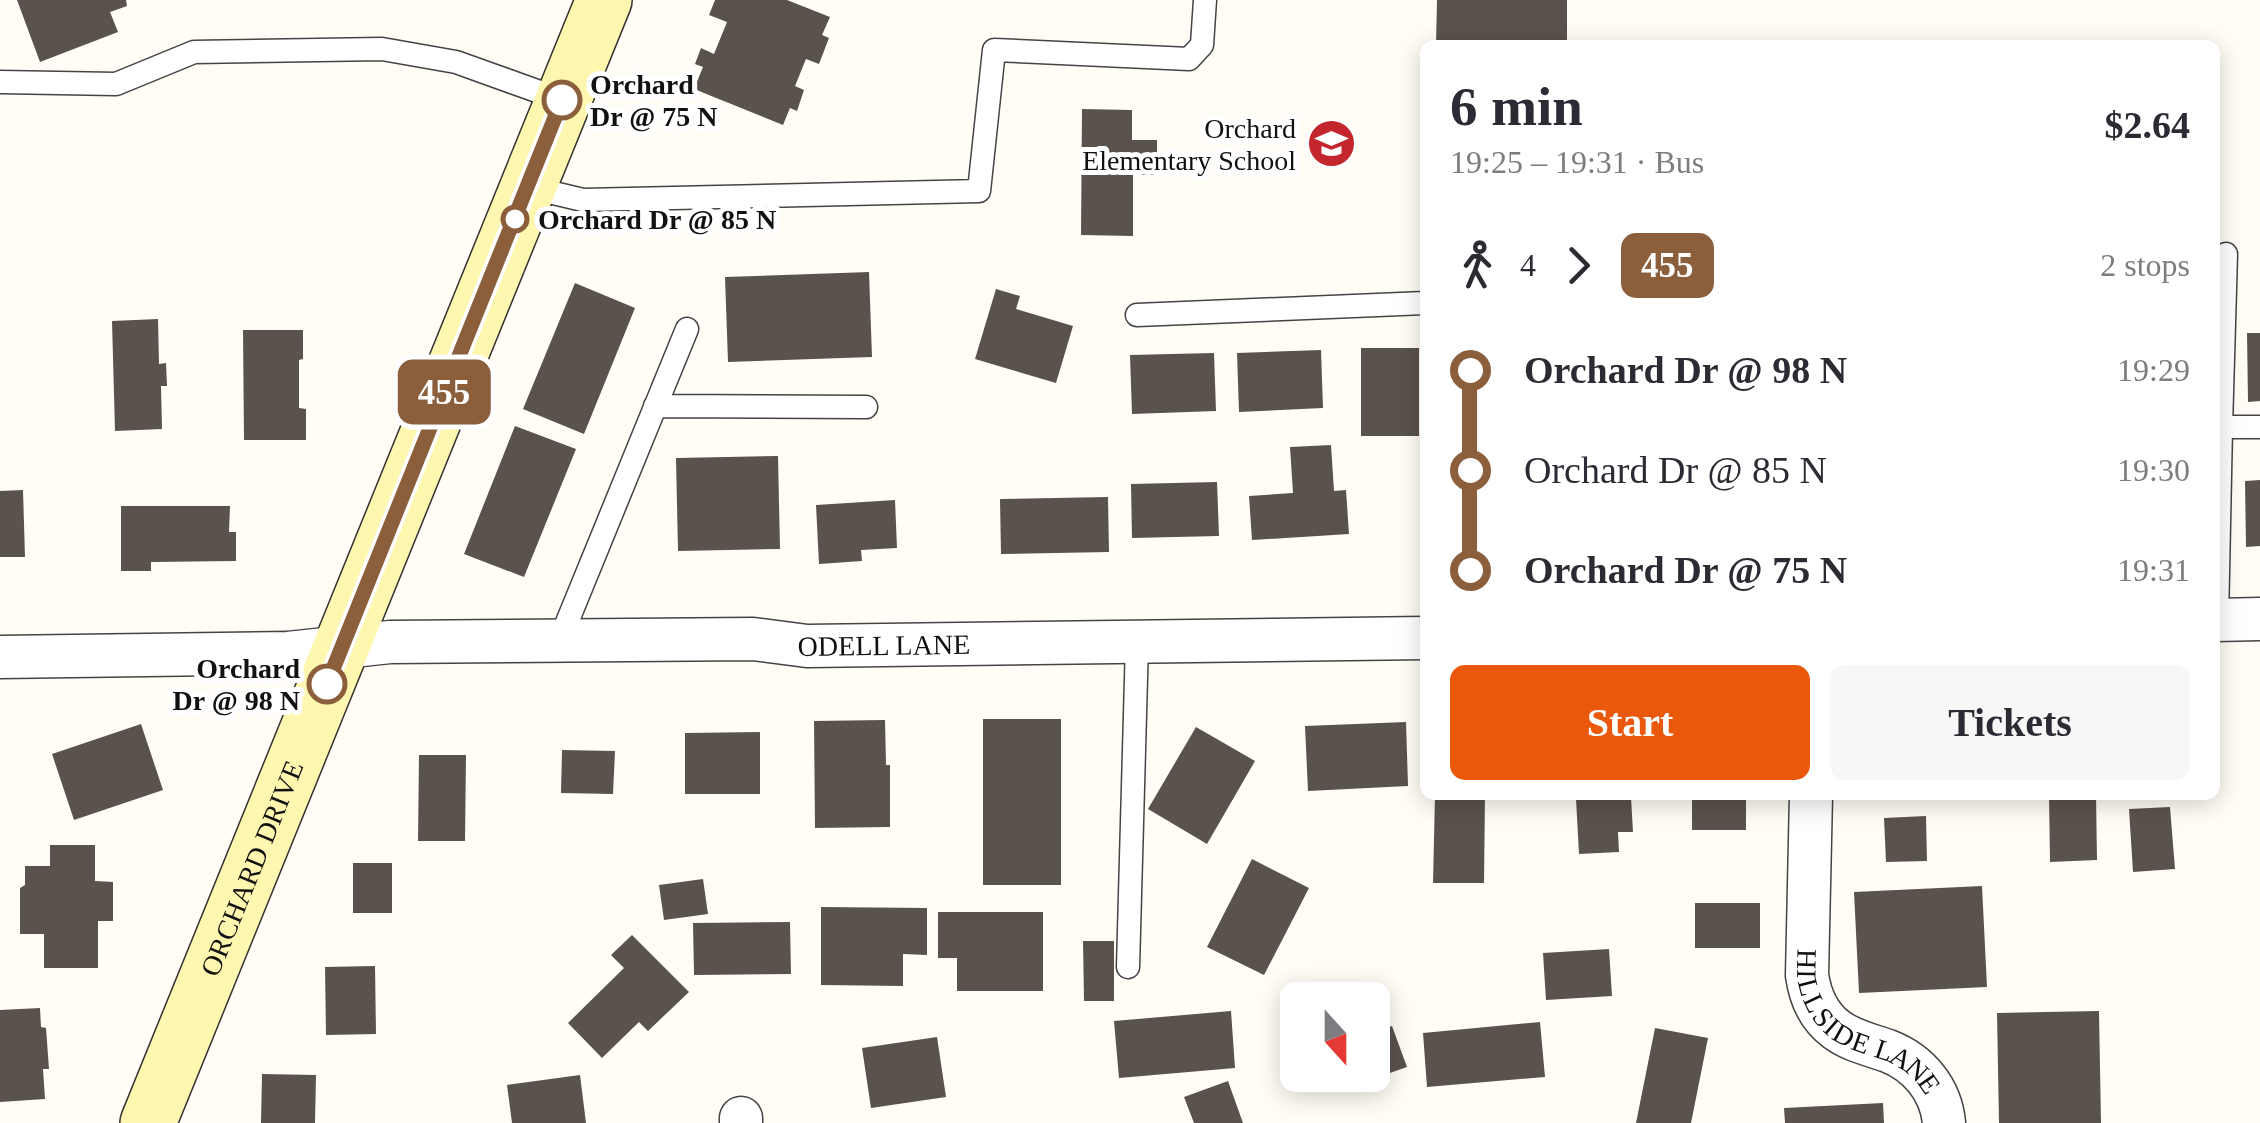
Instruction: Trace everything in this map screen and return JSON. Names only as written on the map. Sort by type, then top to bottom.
[{"type":"main road","name":"ORCHARD DRIVE","points":[[148,1123],[604,0]]},
{"type":"street","points":[[2220,620],[2260,620]]},
{"type":"street","name":"ODELL LANE","points":[[0,658],[288,653],[390,642],[753,640],[807,646],[1420,638]]},
{"type":"street","name":"HILLSIDE LANE","points":[[1811,800],[1807,975],[1810,991],[1836,1030],[1891,1052],[1918,1069],[1937,1096],[1944,1123]]},
{"type":"lane","points":[[528,187],[583,200],[979,192],[994,50],[1189,58],[1202,45],[1204,0]]},
{"type":"lane","points":[[0,82],[116,84],[194,52],[382,49],[456,62],[562,100]]},
{"type":"lane","points":[[2220,465],[2226,254]]},
{"type":"lane","points":[[1137,314],[1420,303]]},
{"type":"lane","points":[[559,642],[687,330]]},
{"type":"lane","points":[[655,406],[866,407]]},
{"type":"lane","points":[[2221,426],[2260,427]]},
{"type":"lane","points":[[1128,967],[1137,642]]},
{"type":"building","points":[[17,0],[126,0],[127,6],[110,12],[118,32],[40,62]]},
{"type":"building","points":[[715,0],[787,0],[830,17],[822,35],[829,38],[819,64],[806,59],[795,86],[804,90],[797,111],[790,108],[783,125],[694,89],[703,67],[695,64],[701,48],[714,54],[727,22],[709,15]]},
{"type":"building","points":[[1437,0],[1567,0],[1567,40],[1436,40]]},
{"type":"building","points":[[1082,109],[1132,110],[1132,140],[1157,140],[1157,175],[1133,175],[1133,236],[1081,235]]},
{"type":"building","points":[[869,272],[872,357],[728,362],[725,277]]},
{"type":"building","points":[[575,283],[635,308],[584,434],[523,409]]},
{"type":"building","points":[[996,289],[1020,296],[1016,309],[1073,326],[1056,383],[975,359]]},
{"type":"building","points":[[158,319],[159,364],[166,363],[167,386],[161,386],[162,429],[115,431],[112,321]]},
{"type":"building","points":[[243,330],[303,330],[299,408],[306,409],[306,440],[244,440]]},
{"type":"building","points":[[2247,333],[2260,333],[2260,401],[2248,402]]},
{"type":"building","points":[[1361,348],[1419,348],[1419,436],[1361,436]]},
{"type":"building","points":[[1321,350],[1323,408],[1239,412],[1237,353]]},
{"type":"building","points":[[1214,353],[1216,411],[1132,414],[1130,355]]},
{"type":"building","points":[[515,426],[576,449],[524,577],[464,554]]},
{"type":"building","points":[[1331,445],[1334,491],[1346,490],[1349,534],[1252,540],[1249,496],[1293,493],[1290,447]]},
{"type":"building","points":[[778,456],[780,549],[678,551],[676,458]]},
{"type":"building","points":[[2260,480],[2260,546],[2246,547],[2245,481]]},
{"type":"building","points":[[1217,482],[1219,536],[1132,538],[1131,484]]},
{"type":"building","points":[[23,490],[25,557],[0,557],[0,491]]},
{"type":"building","points":[[1108,497],[1109,552],[1001,554],[1000,499]]},
{"type":"building","points":[[895,500],[897,548],[861,550],[862,561],[819,564],[816,505]]},
{"type":"building","points":[[121,506],[230,506],[229,532],[236,532],[236,561],[151,562],[151,571],[121,571]]},
{"type":"building","points":[[983,719],[1061,719],[1061,885],[983,885]]},
{"type":"building","points":[[885,720],[890,827],[815,828],[814,721]]},
{"type":"building","points":[[1406,722],[1408,786],[1308,791],[1305,726]]},
{"type":"building","points":[[141,724],[163,790],[74,820],[52,754]]},
{"type":"building","points":[[1196,727],[1255,761],[1207,844],[1148,809]]},
{"type":"building","points":[[760,732],[760,794],[685,794],[685,733]]},
{"type":"building","points":[[562,750],[615,751],[613,794],[561,793]]},
{"type":"building","points":[[419,755],[466,755],[465,841],[418,841]]},
{"type":"building","points":[[1435,800],[1485,800],[1484,883],[1433,883]]},
{"type":"building","points":[[1576,800],[1631,800],[1633,832],[1618,832],[1619,852],[1579,854]]},
{"type":"building","points":[[1692,800],[1746,800],[1746,830],[1692,830]]},
{"type":"building","points":[[2049,800],[2096,800],[2097,860],[2050,862]]},
{"type":"building","points":[[2170,807],[2175,869],[2133,872],[2129,809]]},
{"type":"building","points":[[1926,816],[1927,861],[1886,862],[1884,818]]},
{"type":"building","points":[[50,845],[95,845],[95,881],[113,882],[113,921],[98,921],[98,968],[44,968],[44,934],[20,934],[20,888],[25,885],[25,866],[50,866]]},
{"type":"building","points":[[1252,859],[1309,888],[1264,975],[1207,947]]},
{"type":"building","points":[[353,863],[392,863],[392,913],[353,913]]},
{"type":"building","points":[[703,879],[708,914],[664,920],[659,885]]},
{"type":"building","points":[[1982,886],[1987,987],[1859,993],[1854,892]]},
{"type":"building","points":[[1695,903],[1760,903],[1760,948],[1695,948]]},
{"type":"building","points":[[821,907],[927,908],[927,955],[903,954],[903,986],[821,985]]},
{"type":"building","points":[[938,912],[1043,912],[1043,991],[957,991],[957,958],[938,958]]},
{"type":"building","points":[[790,922],[791,974],[694,975],[693,923]]},
{"type":"building","points":[[632,935],[689,992],[648,1031],[639,1022],[602,1058],[568,1023],[624,968],[611,955]]},
{"type":"building","points":[[1083,941],[1114,941],[1114,1001],[1084,1001]]},
{"type":"building","points":[[1609,949],[1612,996],[1546,1000],[1543,953]]},
{"type":"building","points":[[375,966],[376,1034],[326,1035],[325,967]]},
{"type":"building","points":[[40,1008],[41,1027],[46,1028],[49,1069],[43,1069],[45,1099],[0,1102],[0,1010]]},
{"type":"building","points":[[1231,1011],[1235,1068],[1119,1078],[1114,1021]]},
{"type":"building","points":[[2099,1011],[2101,1123],[1999,1123],[1997,1013]]},
{"type":"building","points":[[1540,1022],[1545,1077],[1427,1087],[1423,1033]]},
{"type":"building","points":[[1390,1027],[1407,1067],[1390,1073]]},
{"type":"building","points":[[1655,1028],[1708,1038],[1691,1123],[1636,1123]]},
{"type":"building","points":[[937,1037],[946,1097],[871,1108],[862,1048]]},
{"type":"building","points":[[262,1074],[316,1075],[315,1123],[261,1123]]},
{"type":"building","points":[[580,1075],[586,1123],[512,1123],[507,1085]]},
{"type":"building","points":[[1228,1081],[1243,1123],[1194,1123],[1184,1097]]},
{"type":"building","points":[[1883,1103],[1884,1123],[1785,1123],[1784,1108]]},
{"type":"bus line","name":"455","points":[[327,684],[562,100]]},
{"type":"place","name":"Orchard Dr @ 75 N","points":[[562,100]]},
{"type":"place","name":"Orchard Elementary School","points":[[1331,144]]},
{"type":"place","name":"Orchard Dr @ 85 N","points":[[515,219]]},
{"type":"place","name":"Orchard Dr @ 98 N","points":[[327,684]]}]
